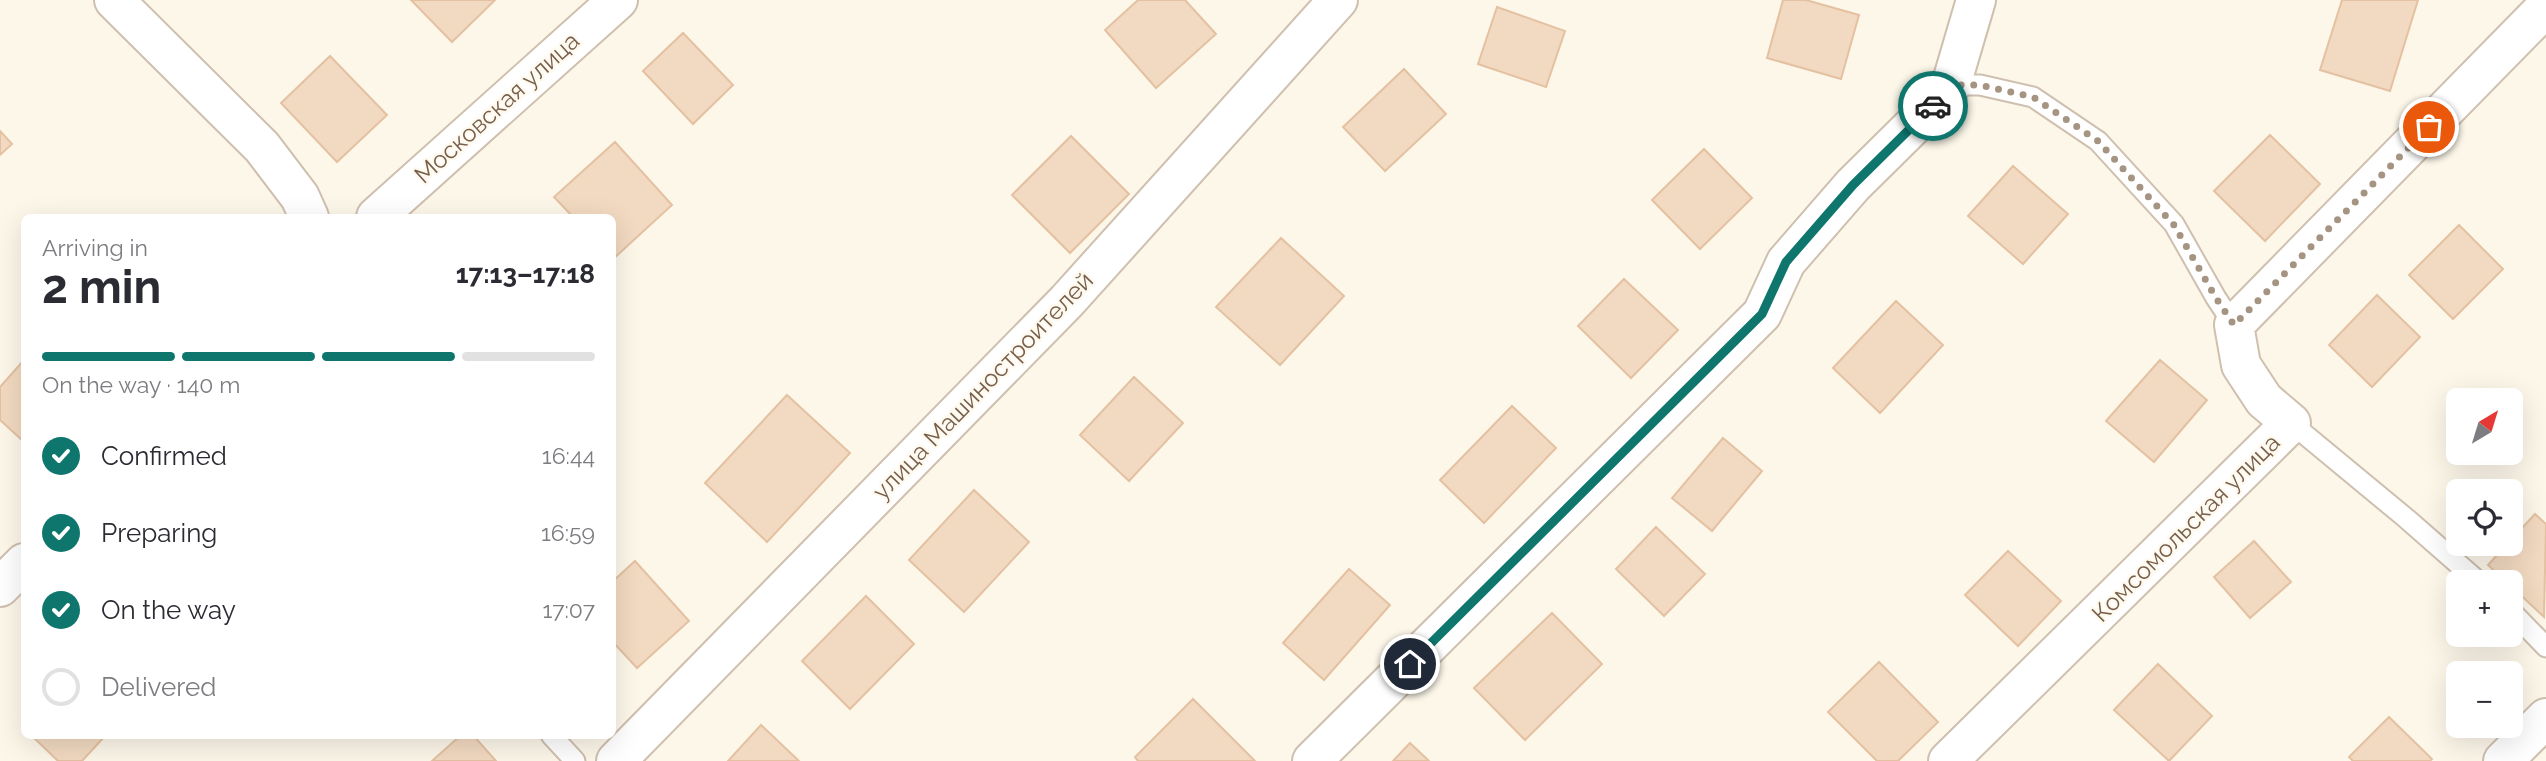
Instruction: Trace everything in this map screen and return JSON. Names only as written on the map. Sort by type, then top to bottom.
[{"type":"street","points":[[114,0],[262,147],[300,197],[308,214]]},
{"type":"street","name":"Московская улица","points":[[379,214],[618,0]]},
{"type":"street","name":"улица Машиностроителей","points":[[616,761],[1067,301],[1338,0]]},
{"type":"street","points":[[1312,761],[1762,314],[1786,262],[1853,185],[1951,85],[1976,0]]},
{"type":"street","points":[[2234,325],[2546,7]]},
{"type":"street","name":"Комсомольская улица","points":[[1948,761],[2291,423],[2264,400],[2241,365],[2234,325]]},
{"type":"street","points":[[0,587],[21,566]]},
{"type":"street","points":[[2502,761],[2546,718]]},
{"type":"lane","points":[[1951,85],[1980,85],[2033,97],[2098,141],[2174,225],[2234,325]]},
{"type":"lane","points":[[2291,423],[2465,570]]},
{"type":"lane","points":[[2523,623],[2546,647]]},
{"type":"lane","points":[[555,739],[575,761]]},
{"type":"building","points":[[411,0],[495,0],[452,42]]},
{"type":"building","points":[[1138,0],[1185,0],[1216,34],[1156,88],[1105,30]]},
{"type":"building","points":[[1783,0],[1806,0],[1859,15],[1841,79],[1767,58]]},
{"type":"building","points":[[2342,0],[2418,0],[2390,91],[2320,70]]},
{"type":"building","points":[[1497,7],[1565,31],[1546,87],[1478,64]]},
{"type":"building","points":[[683,33],[733,85],[693,124],[643,71]]},
{"type":"building","points":[[330,56],[387,115],[337,162],[281,103]]},
{"type":"building","points":[[1404,69],[1446,114],[1385,171],[1343,127]]},
{"type":"building","points":[[0,131],[12,144],[0,155]]},
{"type":"building","points":[[2270,135],[2320,184],[2265,241],[2214,191]]},
{"type":"building","points":[[1071,136],[1129,194],[1070,253],[1012,195]]},
{"type":"building","points":[[615,142],[672,205],[616,256],[616,214],[570,214],[554,197]]},
{"type":"building","points":[[1704,149],[1752,198],[1700,249],[1652,200]]},
{"type":"building","points":[[2013,166],[2068,214],[2023,264],[1968,216]]},
{"type":"building","points":[[2459,225],[2503,269],[2453,319],[2409,275]]},
{"type":"building","points":[[1281,238],[1344,296],[1280,365],[1216,307]]},
{"type":"building","points":[[1624,279],[1678,330],[1631,378],[1578,326]]},
{"type":"building","points":[[2377,295],[2420,337],[2372,387],[2329,345]]},
{"type":"building","points":[[1896,301],[1943,345],[1880,413],[1833,368]]},
{"type":"building","points":[[2160,360],[2207,400],[2154,462],[2106,421]]},
{"type":"building","points":[[21,363],[21,439],[0,420],[0,387]]},
{"type":"building","points":[[1134,377],[1183,423],[1129,481],[1080,435]]},
{"type":"building","points":[[787,395],[850,453],[767,542],[705,483]]},
{"type":"building","points":[[1512,406],[1556,448],[1484,523],[1440,480]]},
{"type":"building","points":[[1723,438],[1762,471],[1712,531],[1672,498]]},
{"type":"building","points":[[974,490],[1029,542],[964,612],[909,560]]},
{"type":"building","points":[[2535,514],[2546,524],[2544,617],[2523,597],[2523,570],[2493,570],[2488,565],[2496,556],[2523,556],[2523,527]]},
{"type":"building","points":[[1656,527],[1705,574],[1664,616],[1616,569]]},
{"type":"building","points":[[2254,541],[2291,582],[2250,618],[2214,577]]},
{"type":"building","points":[[2008,551],[2061,601],[2018,646],[1965,595]]},
{"type":"building","points":[[635,561],[689,621],[637,668],[616,645],[616,578]]},
{"type":"building","points":[[1349,569],[1390,605],[1324,680],[1283,643]]},
{"type":"building","points":[[866,596],[914,644],[850,709],[802,661]]},
{"type":"building","points":[[1552,613],[1602,664],[1525,740],[1474,688]]},
{"type":"building","points":[[1879,662],[1938,722],[1898,761],[1877,761],[1828,712]]},
{"type":"building","points":[[2158,664],[2212,716],[2169,761],[2114,710]]},
{"type":"building","points":[[1193,699],[1255,761],[1138,761],[1135,757]]},
{"type":"building","points":[[2389,717],[2432,759],[2430,761],[2353,761],[2349,757]]},
{"type":"building","points":[[761,725],[799,761],[728,761]]},
{"type":"building","points":[[35,739],[102,739],[82,761],[58,761]]},
{"type":"building","points":[[457,739],[477,739],[496,761],[432,761]]},
{"type":"building","points":[[1410,743],[1429,761],[1393,761]]},
{"type":"way so far","points":[[1933,106],[1951,85],[1980,85],[2033,97],[2098,141],[2174,225],[2234,325],[2429,127]]},
{"type":"route","points":[[1410,664],[1762,314],[1786,262],[1853,185],[1933,106]]}]
